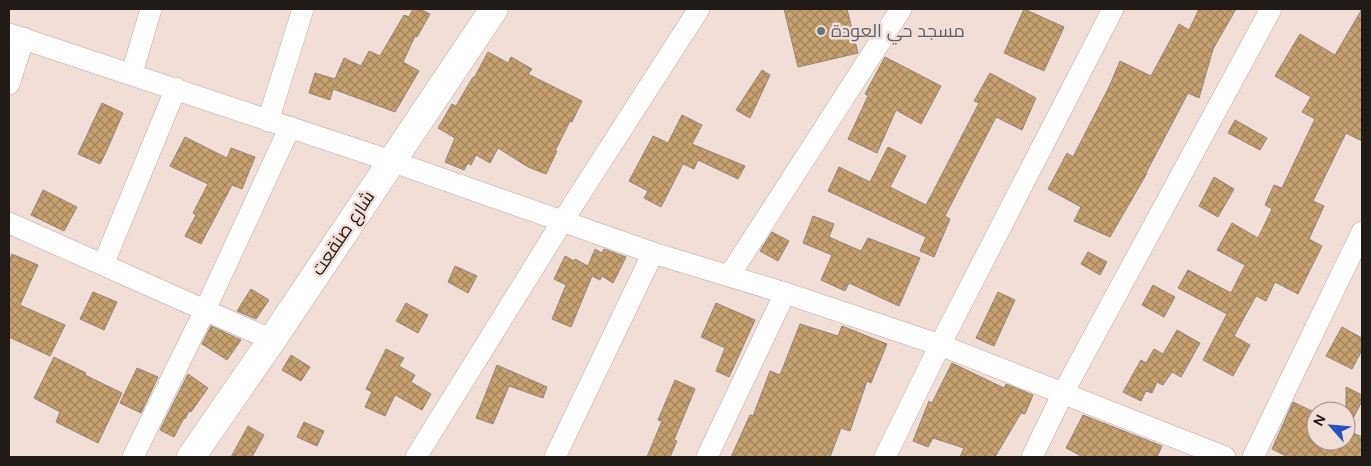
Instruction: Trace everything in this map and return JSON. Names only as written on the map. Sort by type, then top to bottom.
[{"type":"street","points":[[132,73],[151,9]]},
{"type":"street","points":[[268,121],[303,9]]},
{"type":"street","name":"شارع صنقعت","points":[[191,457],[272,340],[390,161],[494,9]]},
{"type":"street","points":[[416,457],[562,222],[699,9]]},
{"type":"street","points":[[884,457],[1114,9]]},
{"type":"street","points":[[1032,457],[1063,394],[1271,9]]},
{"type":"street","points":[[729,276],[892,12]]},
{"type":"street","points":[[9,84],[16,36],[132,73],[653,253],[785,293],[940,345],[1225,457]]},
{"type":"street","points":[[104,265],[176,88]]},
{"type":"street","points":[[133,457],[206,310],[290,127]]},
{"type":"street","points":[[9,223],[272,340]]},
{"type":"street","points":[[1253,457],[1362,232]]},
{"type":"street","points":[[555,457],[653,253]]},
{"type":"street","points":[[707,457],[785,293]]},
{"type":"building","points":[[413,9],[420,9],[430,14],[417,37],[415,36],[403,62],[419,71],[395,112],[333,89],[330,100],[309,93],[315,73],[335,79],[344,58],[361,66],[369,51],[380,56],[404,15],[409,17]]},
{"type":"building","name":"مسجد حي العودة","points":[[784,9],[847,9],[858,53],[798,67]]},
{"type":"building","points":[[1024,9],[1064,27],[1044,71],[1004,53]]},
{"type":"building","points":[[1199,9],[1236,9],[1213,49],[1199,98],[1188,93],[1147,173],[1110,237],[1074,221],[1081,207],[1048,189],[1067,153],[1073,157],[1109,87],[1120,61],[1151,76],[1179,24],[1189,30]]},
{"type":"building","points":[[1362,9],[1362,141],[1346,133],[1313,201],[1324,206],[1309,239],[1322,246],[1298,294],[1275,282],[1266,301],[1256,296],[1234,336],[1250,345],[1233,376],[1203,360],[1227,314],[1178,288],[1188,270],[1231,293],[1245,265],[1217,250],[1232,223],[1258,238],[1272,209],[1265,205],[1274,185],[1282,188],[1315,119],[1302,112],[1311,97],[1275,76],[1300,34],[1335,55]]},
{"type":"building","points":[[488,52],[508,63],[511,57],[532,69],[528,74],[582,101],[555,151],[557,151],[546,174],[528,167],[498,148],[490,163],[476,155],[471,165],[468,163],[464,170],[445,162],[455,138],[438,128],[452,104],[456,106]]},
{"type":"building","points":[[885,57],[941,86],[921,124],[896,110],[877,153],[848,139],[868,96],[865,94]]},
{"type":"building","points":[[762,70],[770,75],[750,118],[736,110]]},
{"type":"building","points":[[990,73],[1036,98],[1022,130],[996,117],[945,216],[950,219],[934,257],[920,251],[926,237],[828,191],[839,167],[870,182],[888,147],[906,156],[890,187],[926,205],[979,103],[974,101]]},
{"type":"building","points":[[102,103],[123,113],[100,164],[78,154]]},
{"type":"building","points":[[682,115],[702,125],[692,144],[745,166],[738,179],[698,160],[694,169],[683,164],[661,207],[644,198],[648,191],[629,181],[653,136],[668,143]]},
{"type":"building","points":[[1235,120],[1267,138],[1260,150],[1228,133]]},
{"type":"building","points":[[185,137],[227,158],[231,148],[255,157],[242,189],[232,185],[201,244],[185,236],[196,215],[193,213],[208,184],[170,166]]},
{"type":"building","points":[[1214,177],[1234,189],[1218,217],[1199,206]]},
{"type":"building","points":[[43,190],[77,207],[64,231],[31,215]]},
{"type":"building","points":[[813,216],[834,224],[829,237],[861,251],[868,238],[920,258],[899,306],[849,283],[845,291],[821,280],[832,255],[803,243]]},
{"type":"building","points":[[772,232],[789,241],[778,261],[760,251]]},
{"type":"building","points":[[595,249],[602,253],[604,249],[626,257],[613,283],[602,276],[600,280],[592,276],[571,327],[552,319],[566,285],[554,279],[565,256],[588,266]]},
{"type":"building","points":[[1088,252],[1107,262],[1100,275],[1081,264]]},
{"type":"building","points":[[12,254],[38,265],[20,305],[65,325],[50,356],[9,337],[9,262]]},
{"type":"building","points":[[455,266],[477,276],[468,293],[448,282]]},
{"type":"building","points":[[1153,285],[1175,297],[1164,317],[1142,305]]},
{"type":"building","points":[[251,289],[269,300],[256,319],[237,311]]},
{"type":"building","points":[[93,292],[117,302],[104,330],[80,319]]},
{"type":"building","points":[[998,292],[1015,300],[994,346],[976,338]]},
{"type":"building","points":[[406,303],[428,315],[418,333],[396,321]]},
{"type":"building","points":[[716,303],[755,320],[729,377],[716,371],[725,348],[701,337]]},
{"type":"building","points":[[800,324],[838,336],[842,326],[887,344],[871,383],[867,381],[850,431],[841,428],[830,457],[731,457],[750,415],[753,416],[770,371],[780,375]]},
{"type":"building","points":[[211,326],[241,340],[227,360],[202,344]]},
{"type":"building","points":[[1342,327],[1362,338],[1362,350],[1352,369],[1326,356]]},
{"type":"building","points":[[1177,330],[1200,343],[1181,377],[1172,372],[1163,385],[1157,382],[1152,393],[1146,391],[1141,401],[1123,392],[1141,360],[1146,363],[1154,349],[1163,354]]},
{"type":"building","points":[[386,349],[404,358],[399,366],[415,375],[411,382],[431,394],[422,410],[395,395],[385,416],[365,407],[372,392],[366,389]]},
{"type":"building","points":[[291,355],[310,367],[301,381],[282,370]]},
{"type":"building","points":[[54,357],[122,393],[98,443],[56,422],[60,412],[34,398]]},
{"type":"building","points":[[952,363],[1004,388],[1006,384],[1033,395],[1025,414],[1021,413],[995,457],[960,457],[964,448],[933,438],[928,447],[913,441],[929,401],[932,403]]},
{"type":"building","points":[[497,365],[547,387],[543,398],[509,386],[493,424],[476,418]]},
{"type":"building","points":[[137,368],[158,377],[141,413],[120,403]]},
{"type":"building","points":[[188,374],[208,388],[191,412],[189,411],[184,418],[174,437],[160,430]]},
{"type":"building","points":[[675,380],[695,389],[674,440],[677,441],[670,457],[647,457],[662,421],[658,420]]},
{"type":"building","points":[[1346,387],[1362,395],[1362,401],[1356,413],[1356,401],[1346,401]]},
{"type":"building","points":[[1293,402],[1306,408],[1306,451],[1356,451],[1356,434],[1362,437],[1362,457],[1288,457],[1272,449]]},
{"type":"building","points":[[1083,415],[1162,446],[1157,457],[1083,457],[1066,448]]},
{"type":"building","points":[[304,422],[324,431],[317,446],[297,437]]},
{"type":"building","points":[[248,426],[264,435],[252,457],[231,457]]},
{"type":"place","name":"مسجد حي العودة","points":[[821,31]]}]
